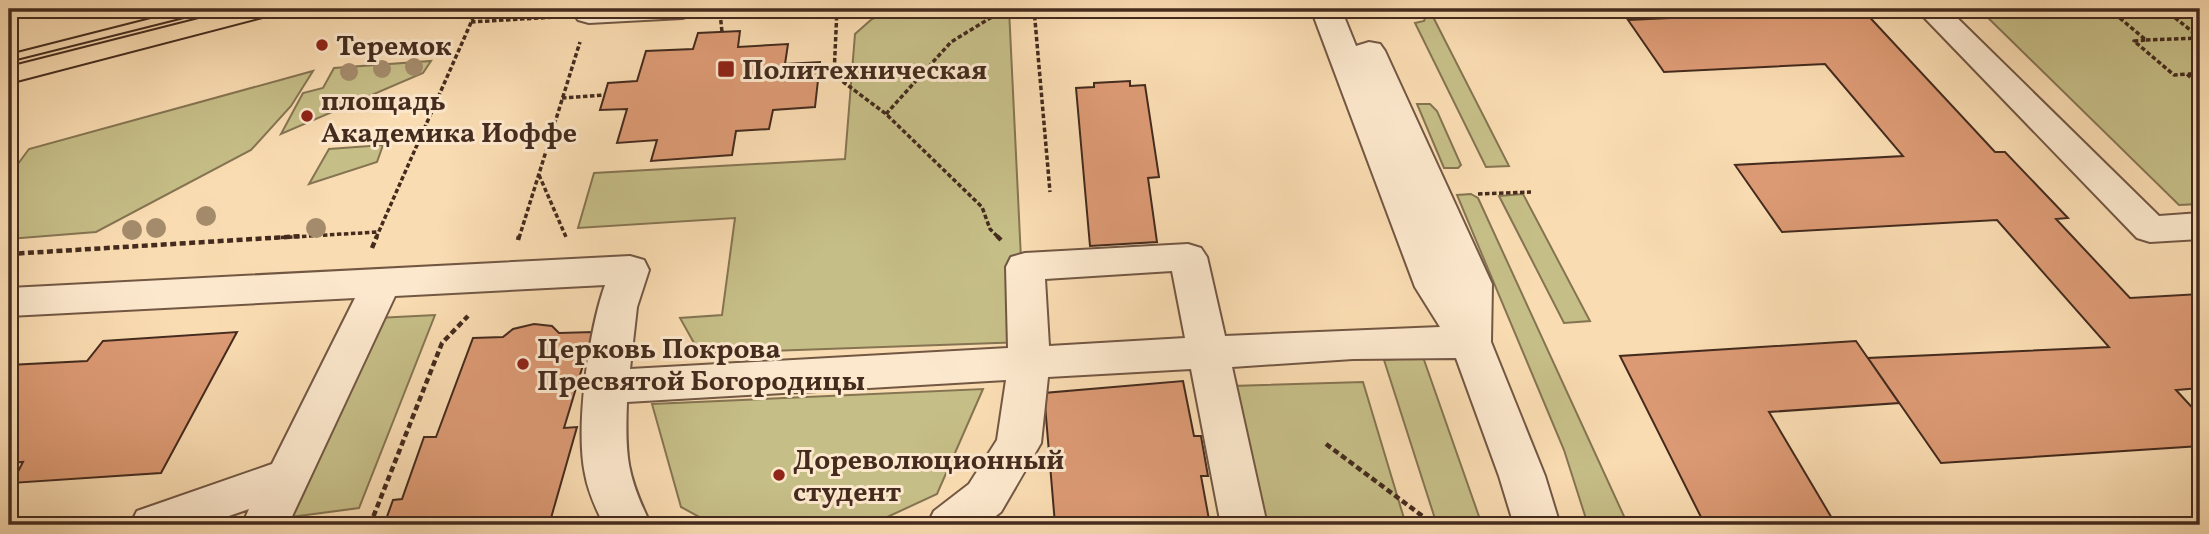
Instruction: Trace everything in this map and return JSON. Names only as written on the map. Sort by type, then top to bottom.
[{"type":"main road","points":[[9,48],[164,9]]},
{"type":"main road","points":[[9,73],[259,9]]},
{"type":"street","points":[[589,14],[682,9]]},
{"type":"street","points":[[1326,9],[1435,287],[1471,342],[1522,476],[1536,525]]},
{"type":"street","points":[[1350,9],[1472,284],[1471,342]]},
{"type":"street","points":[[1931,9],[2150,229],[2200,226]]},
{"type":"street","points":[[950,525],[985,498],[1019,443],[1029,364],[1026,267],[1188,257],[1244,525]]},
{"type":"street","points":[[9,302],[630,270],[617,307],[607,387],[604,465],[614,502],[628,525]]},
{"type":"street","points":[[265,525],[368,283]]},
{"type":"street","points":[[607,387],[1353,344],[1471,342]]},
{"type":"street","points":[[153,525],[177,514],[286,478]]},
{"type":"path","points":[[368,283],[378,232],[477,9]]},
{"type":"path","points":[[837,9],[834,75],[886,114],[982,207],[990,229],[1026,267]]},
{"type":"path","points":[[886,114],[951,42],[1005,9]]},
{"type":"path","points":[[1034,9],[1050,192]]},
{"type":"path","points":[[2109,9],[2146,40]]},
{"type":"path","points":[[2164,9],[2200,38]]},
{"type":"path","points":[[370,525],[442,343],[506,276],[589,14]]},
{"type":"path","points":[[720,16],[722,32]]},
{"type":"path","points":[[471,22],[554,17]]},
{"type":"path","points":[[2200,38],[2134,41],[2174,75],[2200,74]]},
{"type":"path","points":[[2187,74],[2200,86]]},
{"type":"path","points":[[562,98],[605,95]]},
{"type":"path","points":[[539,174],[562,230],[586,272]]},
{"type":"path","points":[[1478,194],[1531,192]]},
{"type":"path","points":[[9,254],[378,232]]},
{"type":"path","points":[[1326,444],[1425,518]]},
{"type":"shaded area","points":[[1009,9],[1025,342],[712,353],[694,343],[680,318],[722,315],[735,218],[578,228],[594,173],[845,159],[855,34],[872,19],[889,13]]},
{"type":"shaded area","points":[[1429,9],[1509,166],[1486,167],[1415,23],[1424,21]]},
{"type":"shaded area","points":[[1979,9],[2200,9],[2200,204],[2179,205]]},
{"type":"shaded area","points":[[431,61],[423,73],[281,134],[303,93],[323,88],[334,68]]},
{"type":"shaded area","points":[[313,71],[291,106],[251,150],[96,232],[9,239],[9,176],[29,149]]},
{"type":"shaded area","points":[[1417,104],[1430,104],[1437,111],[1461,165],[1458,168],[1444,168]]},
{"type":"shaded area","points":[[383,145],[377,162],[309,184],[329,149]]},
{"type":"shaded area","points":[[1471,194],[1478,198],[1628,525],[1588,525],[1564,450],[1457,195]]},
{"type":"shaded area","points":[[1523,194],[1590,321],[1564,323],[1499,196]]},
{"type":"shaded area","points":[[435,315],[359,508],[291,517],[377,318]]},
{"type":"shaded area","points":[[1423,357],[1482,525],[1437,525],[1384,360]]},
{"type":"shaded area","points":[[1363,382],[1406,525],[1267,525],[1232,386]]},
{"type":"shaded area","points":[[983,389],[937,494],[870,525],[714,525],[681,507],[652,404]]},
{"type":"building","points":[[1862,9],[1995,152],[2005,152],[2068,218],[2056,219],[2130,298],[2200,294],[2200,388],[2176,390],[2200,416],[2200,446],[1941,463],[1868,358],[2109,347],[1997,220],[1782,232],[1735,165],[1903,156],[1825,64],[1664,72],[1628,20]]},
{"type":"building","points":[[740,31],[738,47],[788,44],[785,64],[820,62],[815,107],[773,110],[769,129],[736,131],[732,155],[651,161],[657,140],[617,143],[627,109],[600,110],[608,83],[637,81],[646,51],[693,49],[698,33]]},
{"type":"building","points":[[1130,81],[1130,86],[1145,85],[1159,177],[1148,178],[1157,242],[1090,246],[1076,88],[1094,87],[1094,83]]},
{"type":"building","points":[[534,324],[552,326],[559,333],[593,332],[564,428],[577,427],[549,525],[384,525],[393,500],[402,499],[424,437],[436,437],[473,338],[503,337],[513,329]]},
{"type":"building","points":[[237,332],[161,473],[12,483],[23,462],[9,463],[9,365],[87,361],[103,341]]},
{"type":"building","points":[[1856,341],[1899,403],[1769,412],[1833,520],[1819,521],[1821,525],[1705,525],[1620,356]]},
{"type":"building","points":[[1183,381],[1194,436],[1201,436],[1208,476],[1201,476],[1210,525],[1104,525],[1104,520],[1055,524],[1044,393]]},
{"type":"tram line","points":[[9,54],[186,9]]},
{"type":"tram line","points":[[9,66],[234,9]]},
{"type":"place","name":"Теремок","points":[[322,45]]},
{"type":"place","name":"Политехническая","points":[[726,69]]},
{"type":"place","name":"площадь Академика Иоффе","points":[[307,116]]},
{"type":"place","name":"Церковь Покрова Пресвятой Богородицы","points":[[523,364]]},
{"type":"place","name":"Дореволюционный студент","points":[[779,475]]}]
